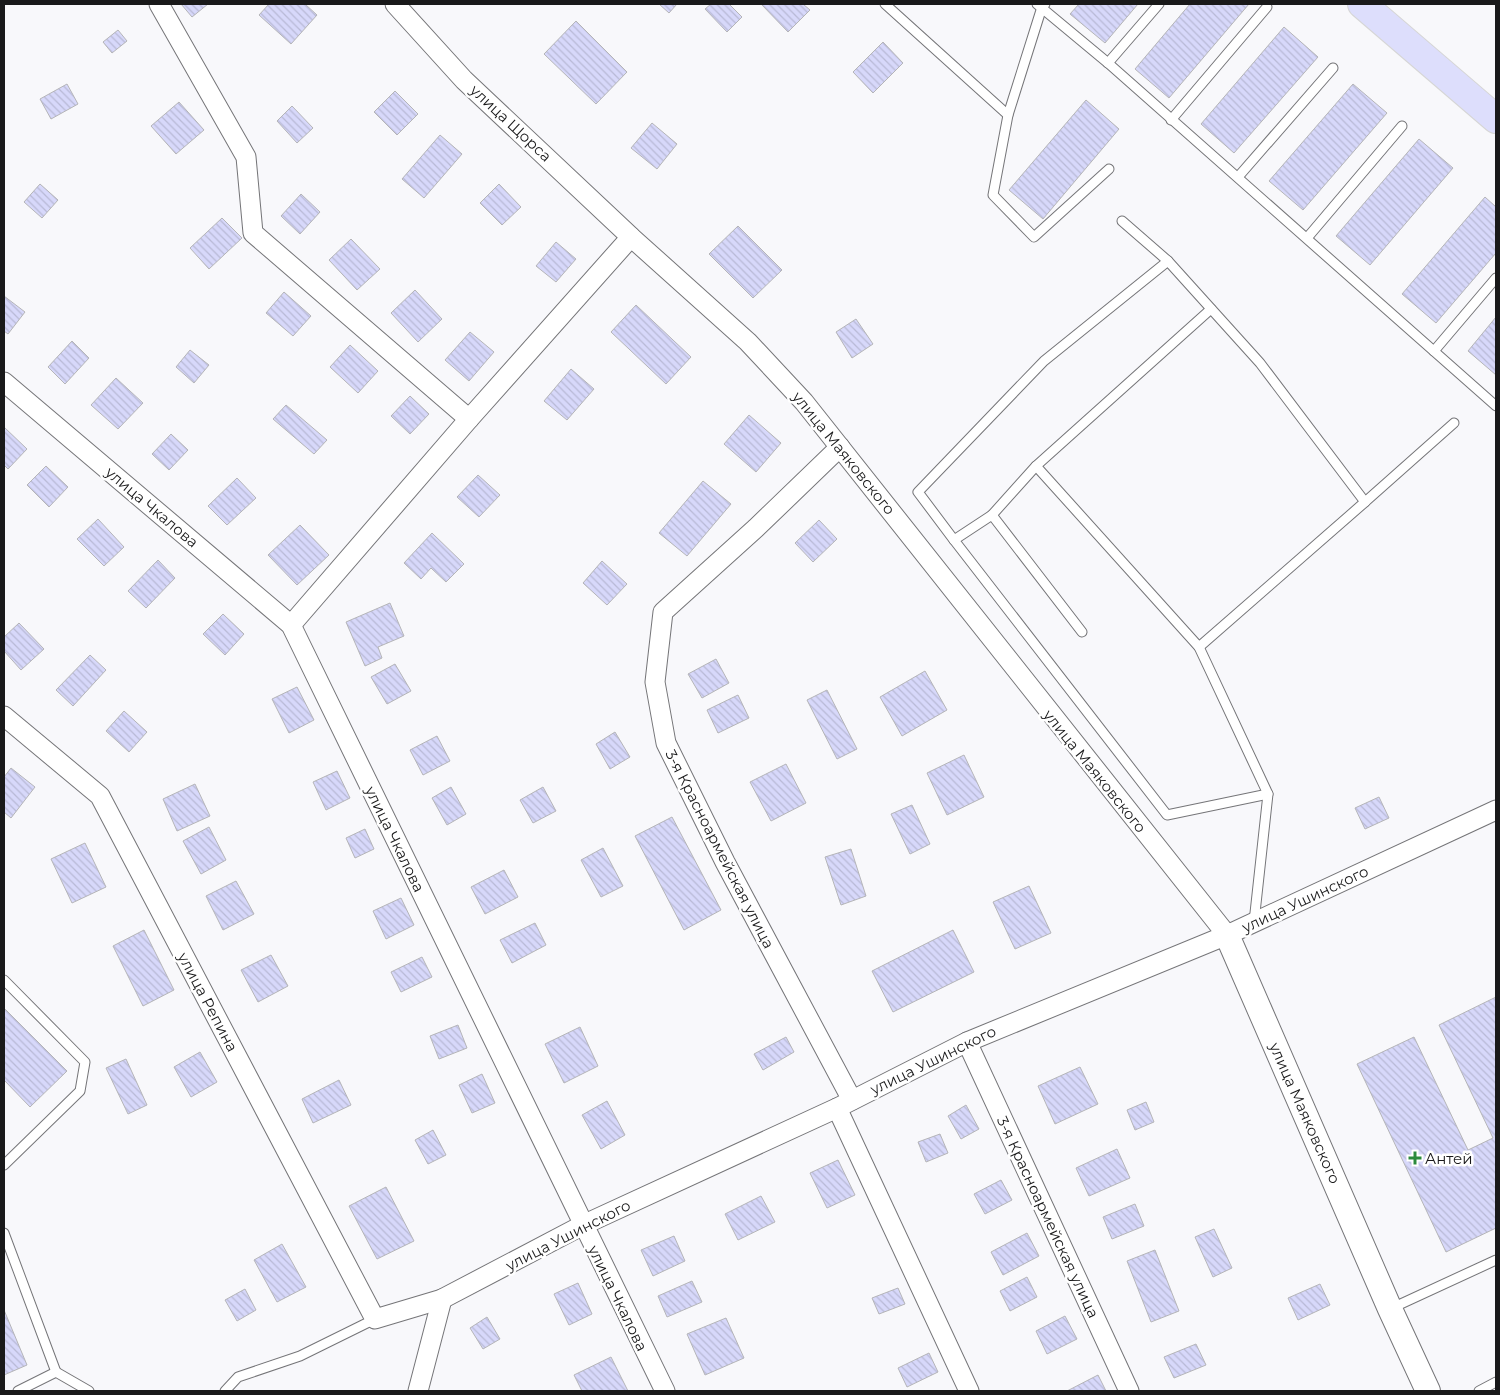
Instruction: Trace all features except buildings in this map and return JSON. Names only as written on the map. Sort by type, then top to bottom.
[{"type":"main road","points":[[1362,4],[1496,119]]},
{"type":"street","points":[[159,4],[246,158],[254,233],[469,420]]},
{"type":"street","name":"улица Щорса","points":[[395,4],[464,80],[631,237]]},
{"type":"street","points":[[291,625],[631,237]]},
{"type":"street","name":"улица Маяковского","points":[[631,237],[748,342],[804,402],[1227,935],[1390,1309],[1428,1391]]},
{"type":"street","name":"улица Чкалова","points":[[4,382],[291,625],[665,1391]]},
{"type":"street","name":"3-я Красноармейская улица","points":[[840,447],[756,528],[663,612],[655,682],[666,743],[845,1104],[969,1391]]},
{"type":"street","name":"улица Репина","points":[[4,716],[100,796],[375,1319]]},
{"type":"street","name":"улица Ушинского","points":[[375,1319],[442,1299],[583,1225],[845,1104],[966,1042],[1227,935],[1496,810]]},
{"type":"street","name":"3-я Красноармейская улица","points":[[966,1042],[1129,1391]]},
{"type":"street","points":[[418,1391],[442,1299]]},
{"type":"lane","points":[[885,4],[1008,115]]},
{"type":"lane","points":[[1108,63],[1159,4]]},
{"type":"lane","points":[[1109,169],[1034,237],[993,195],[1008,115],[1041,5],[1496,406]]},
{"type":"lane","points":[[1171,120],[1267,7]]},
{"type":"lane","points":[[1238,178],[1334,68]]},
{"type":"lane","points":[[1306,238],[1402,126]]},
{"type":"lane","points":[[1122,221],[1168,261],[1260,363],[1365,502]]},
{"type":"lane","points":[[1168,261],[1044,361],[918,492],[1167,815],[1268,794]]},
{"type":"lane","points":[[1434,351],[1496,278]]},
{"type":"lane","points":[[954,540],[992,515],[1036,466],[1211,309]]},
{"type":"lane","points":[[1199,646],[1454,423]]},
{"type":"lane","points":[[1036,466],[1199,646],[1268,794],[1254,923]]},
{"type":"lane","points":[[992,515],[1082,632]]},
{"type":"lane","points":[[4,980],[85,1062],[80,1091],[4,1165]]},
{"type":"lane","points":[[4,1232],[56,1372],[89,1391]]},
{"type":"lane","points":[[1390,1309],[1496,1260]]},
{"type":"lane","points":[[225,1391],[238,1377],[300,1356],[375,1319]]},
{"type":"lane","points":[[18,1391],[56,1372]]},
{"type":"lane","points":[[1479,1391],[1496,1382]]},
{"type":"place","name":"Антей","points":[[1415,1158]]}]
